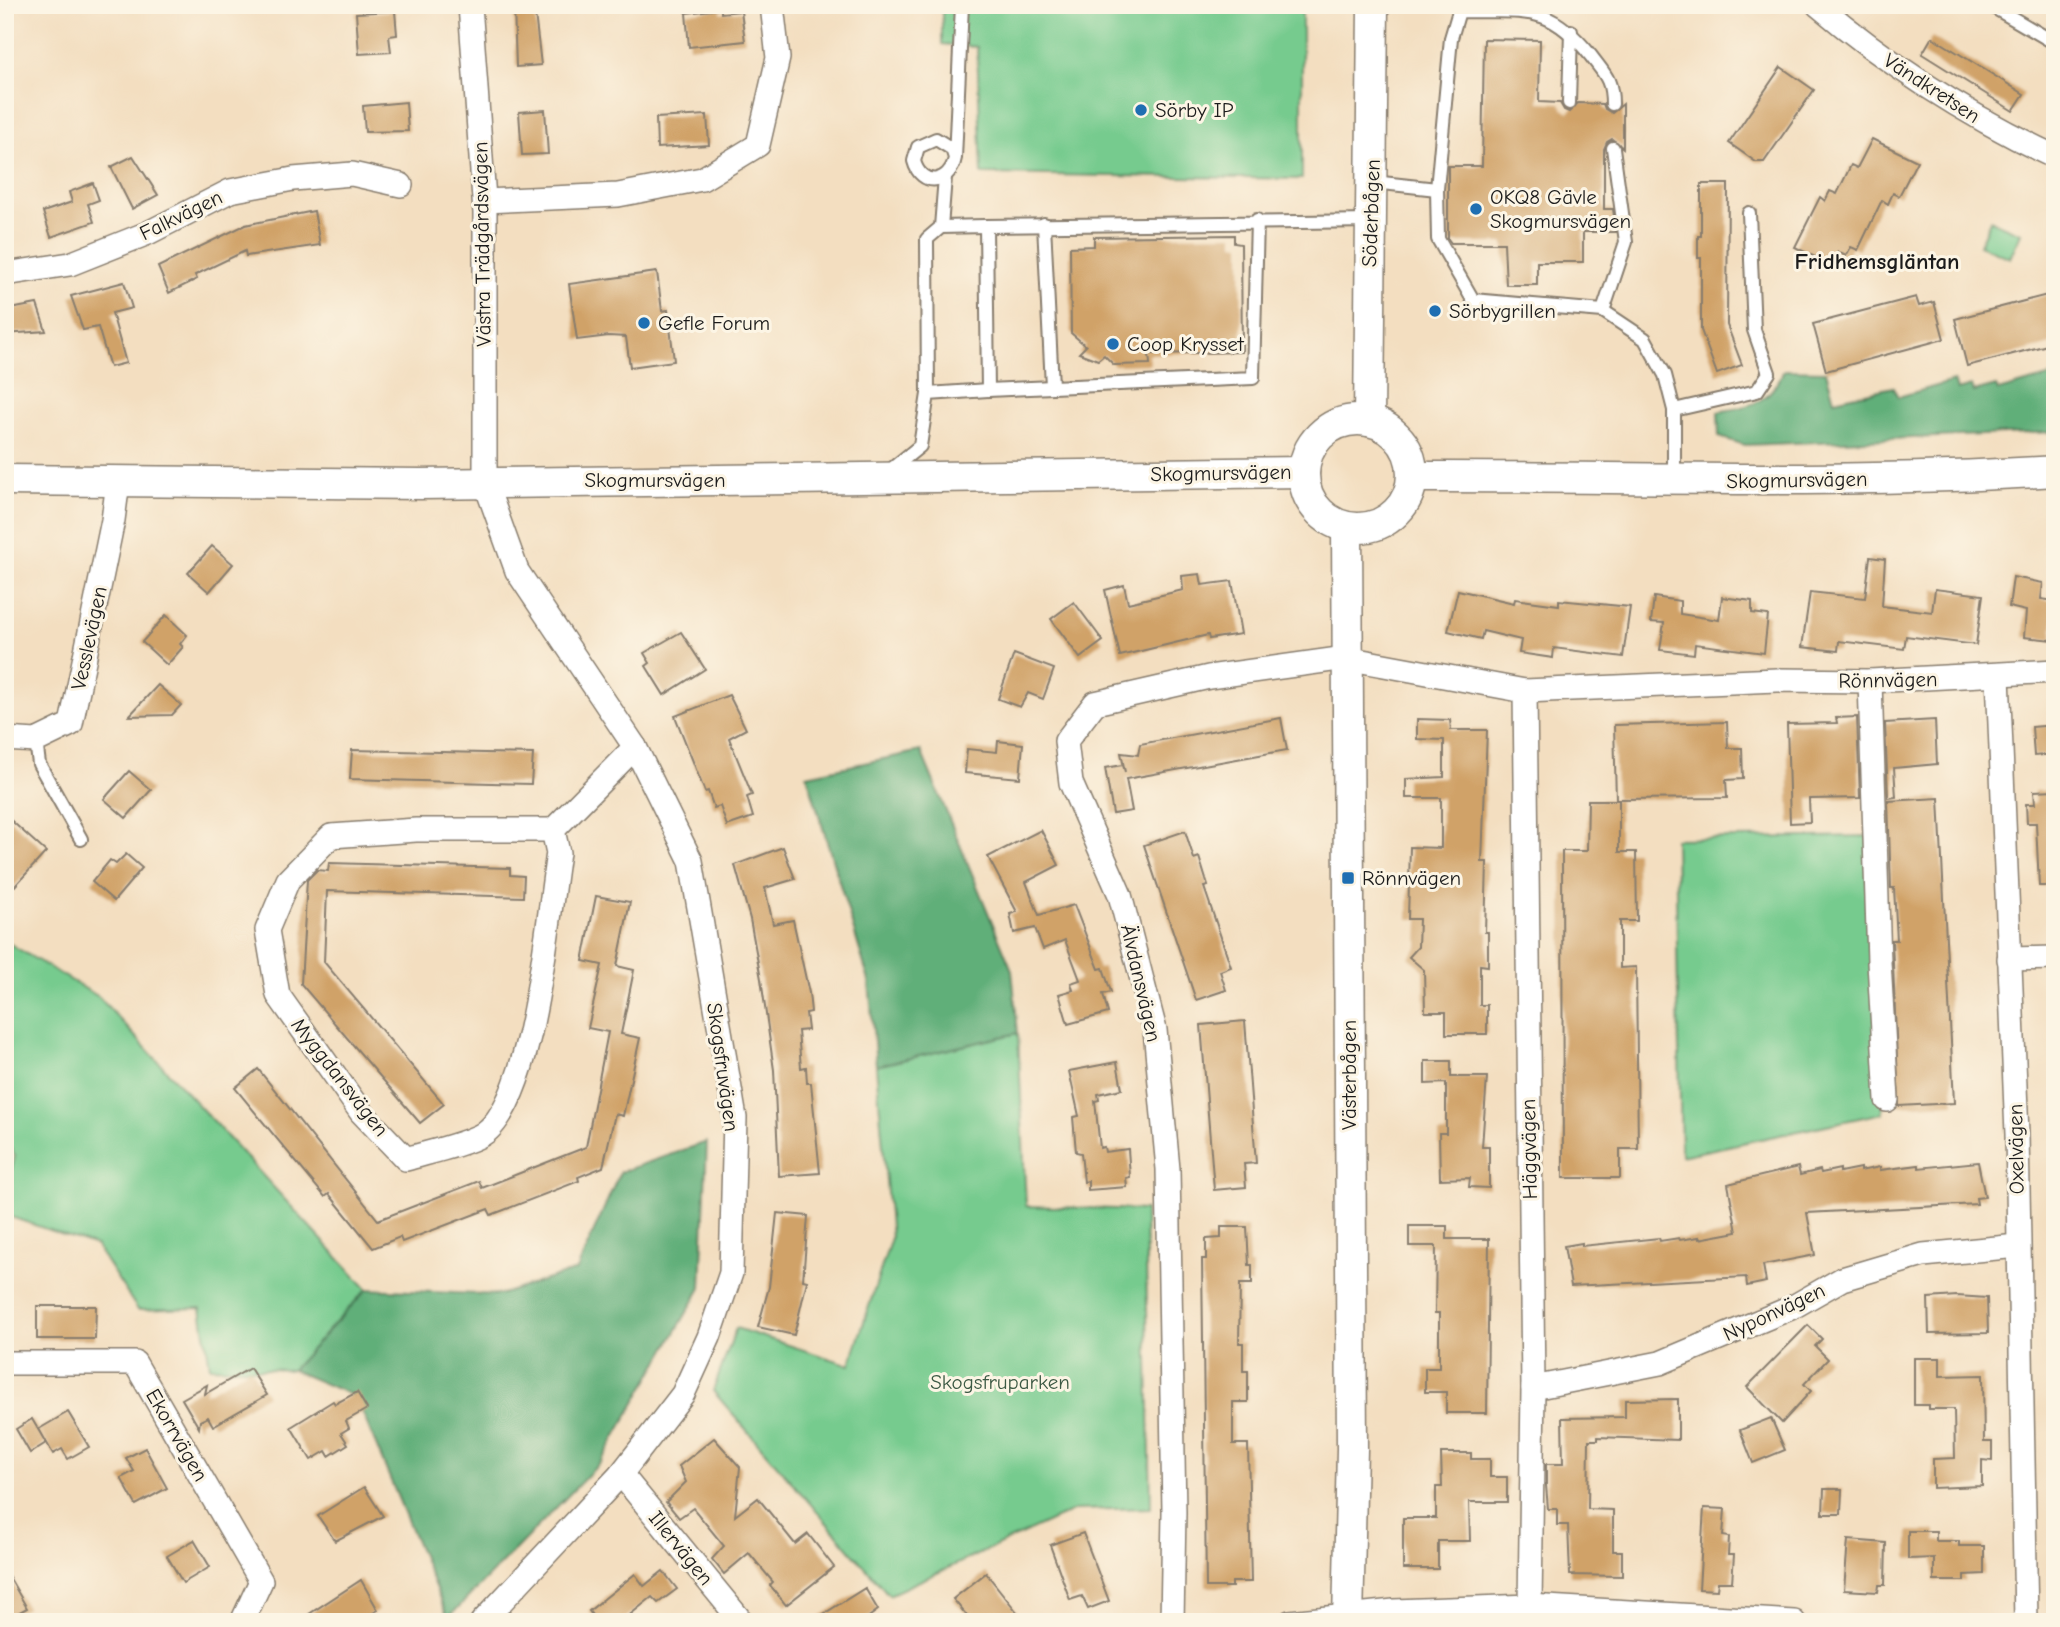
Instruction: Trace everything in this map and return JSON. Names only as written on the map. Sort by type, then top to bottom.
[{"type":"street","name":"Västra Trädgårdsvägen","points":[[470,5],[485,201],[485,482]]},
{"type":"street","points":[[485,201],[618,195],[702,179],[758,145],[778,58],[772,5]]},
{"type":"street","name":"Söderbågen","points":[[1369,421],[1373,5]]},
{"type":"street","name":"Vändkretsen","points":[[1818,5],[1866,46],[1927,88],[1989,126],[2055,157]]},
{"type":"street","name":"Falkvägen","points":[[5,274],[70,264],[148,233],[230,191],[293,179],[352,174],[401,185]]},
{"type":"street","name":"Skogmursvägen","points":[[1347,528],[1320,514],[1311,502],[1304,472],[1308,454],[1325,432],[1350,420],[1369,421]]},
{"type":"street","points":[[1347,528],[1366,529],[1384,523],[1404,503],[1413,477],[1406,447],[1384,426],[1369,421]]},
{"type":"street","name":"Skogmursvägen","points":[[1413,477],[1674,481],[1952,478],[2055,471]]},
{"type":"street","name":"Skogmursvägen","points":[[5,480],[485,482],[1304,472]]},
{"type":"street","name":"Vesslevägen","points":[[5,739],[36,741],[71,724],[113,520],[118,482]]},
{"type":"street","name":"Skogsfruvägen","points":[[482,1622],[621,1474],[683,1394],[713,1325],[731,1273],[734,1131],[691,861],[635,747],[517,571],[485,482]]},
{"type":"street","name":"Västerbågen","points":[[1347,528],[1352,1449],[1348,1618]]},
{"type":"street","name":"Rönnvägen","points":[[1346,658],[1525,691],[1777,680],[1870,681],[2055,671]]},
{"type":"street","name":"Älvdansvägen","points":[[1172,1622],[1174,1512],[1168,1169],[1155,1030],[1120,895],[1071,783],[1066,741],[1095,703],[1209,677],[1346,658]]},
{"type":"street","name":"Oxelvägen","points":[[1998,676],[2017,1134],[2026,1622]]},
{"type":"street","points":[[1870,681],[1878,962],[1887,1100]]},
{"type":"street","name":"Häggvägen","points":[[1525,691],[1533,1388],[1530,1606]]},
{"type":"street","points":[[553,830],[635,747]]},
{"type":"street","name":"Myggdansvägen","points":[[416,830],[553,830],[558,853],[527,1047],[509,1103],[483,1134],[406,1159],[362,1112],[278,995],[267,930],[289,880],[331,836],[416,830]]},
{"type":"street","points":[[2009,959],[2055,958]]},
{"type":"street","name":"Nyponvägen","points":[[1533,1388],[1660,1363],[1793,1307],[1842,1279],[1923,1255],[2018,1246]]},
{"type":"street","name":"Ekorrvägen","points":[[5,1363],[135,1363],[261,1581],[242,1622]]},
{"type":"street","name":"Illervägen","points":[[621,1474],[742,1622]]},
{"type":"street","points":[[1290,1622],[1530,1606],[1794,1622]]},
{"type":"lane","points":[[955,159],[952,149],[936,139],[918,147],[914,161],[921,175],[928,180],[945,177],[953,169],[955,159],[962,5]]},
{"type":"lane","points":[[1990,5],[2055,43]]},
{"type":"lane","points":[[1612,104],[1612,83],[1571,31],[1545,14],[1459,11],[1451,38],[1437,189],[1438,239],[1473,300],[1603,310],[1645,339],[1665,375],[1674,410],[1674,481]]},
{"type":"lane","points":[[1569,103],[1571,31]]},
{"type":"lane","points":[[1603,310],[1626,242],[1611,164],[1613,148]]},
{"type":"lane","points":[[941,227],[945,177]]},
{"type":"lane","points":[[1373,182],[1437,189]]},
{"type":"lane","points":[[1674,410],[1757,391],[1769,373],[1754,330],[1749,213]]},
{"type":"lane","points":[[928,394],[1253,378],[1257,220]]},
{"type":"lane","points":[[881,478],[920,446],[928,394],[927,239],[941,227],[1257,220],[1373,221]]},
{"type":"lane","points":[[1044,224],[1052,386]]},
{"type":"lane","points":[[986,226],[988,390]]},
{"type":"lane","points":[[36,741],[39,764],[81,839]]},
{"type":"green space","name":"Sörby IP","points":[[942,5],[1302,5],[1302,179],[982,174],[977,47],[942,44]]},
{"type":"green space","points":[[1990,220],[2021,233],[2010,258],[1979,245]]},
{"type":"green space","points":[[1784,370],[1826,371],[1834,400],[1893,387],[1898,397],[1954,381],[1957,390],[1972,386],[1974,392],[1996,386],[1998,391],[2055,375],[2055,432],[1745,445],[1719,437],[1718,412],[1758,402],[1772,390]]},
{"type":"green space","points":[[921,751],[1012,970],[1018,1033],[876,1066],[869,981],[807,775]]},
{"type":"green space","points":[[1871,836],[1883,1113],[1681,1156],[1675,839]]},
{"type":"green space","points":[[5,941],[99,997],[367,1289],[292,1370],[210,1367],[201,1308],[138,1310],[96,1246],[5,1215],[5,1194],[15,1156],[5,1140]]},
{"type":"green space","name":"Skogsfruparken","points":[[1018,1033],[1026,1206],[1145,1210],[1151,1508],[1075,1510],[889,1595],[713,1391],[736,1328],[850,1365],[891,1238],[876,1066]]},
{"type":"green space","points":[[707,1142],[701,1288],[601,1462],[448,1618],[356,1397],[292,1370],[367,1289],[499,1295],[577,1270],[620,1172]]},
{"type":"building","points":[[514,5],[534,5],[541,65],[516,67]]},
{"type":"building","points":[[721,9],[721,13],[741,11],[745,41],[689,47],[686,13]]},
{"type":"building","points":[[395,11],[397,35],[389,36],[391,52],[359,54],[356,13]]},
{"type":"building","points":[[1932,37],[2024,94],[2013,111],[1922,54]]},
{"type":"building","points":[[1484,39],[1540,40],[1539,102],[1560,103],[1564,110],[1569,112],[1578,103],[1603,104],[1605,109],[1612,113],[1623,104],[1623,148],[1612,139],[1604,149],[1604,209],[1613,209],[1616,232],[1583,232],[1583,262],[1537,262],[1537,285],[1506,285],[1504,243],[1451,243],[1448,239],[1448,166],[1482,166]]},
{"type":"building","points":[[1781,67],[1814,90],[1764,162],[1756,162],[1729,143]]},
{"type":"building","points":[[406,102],[408,131],[365,132],[363,106]]},
{"type":"building","points":[[545,110],[548,154],[522,155],[519,112]]},
{"type":"building","points":[[707,115],[709,145],[657,148],[656,118]]},
{"type":"building","points":[[1872,139],[1917,161],[1899,196],[1893,193],[1888,204],[1882,200],[1858,250],[1851,247],[1846,256],[1838,252],[1831,265],[1795,247],[1820,197],[1825,201],[1830,191],[1837,194],[1851,165],[1857,168]]},
{"type":"building","points":[[133,156],[158,195],[132,209],[111,167]]},
{"type":"building","points":[[93,183],[99,200],[88,204],[94,222],[51,237],[43,212],[72,202],[69,192]]},
{"type":"building","points":[[1701,184],[1728,184],[1727,325],[1742,365],[1717,374],[1701,330],[1701,258],[1698,258],[1698,236],[1701,236]]},
{"type":"building","points":[[314,211],[320,245],[246,256],[245,251],[195,275],[197,279],[169,293],[158,267],[245,225]]},
{"type":"building","name":"Coop Krysset","points":[[1234,235],[1234,243],[1241,244],[1242,352],[1149,354],[1150,364],[1114,365],[1104,355],[1098,360],[1079,353],[1086,346],[1071,333],[1070,247],[1094,246],[1094,237]]},
{"type":"building","name":"Gefle Forum","points":[[657,272],[662,311],[668,310],[674,361],[630,367],[626,337],[577,340],[569,284]]},
{"type":"building","points":[[124,282],[132,308],[112,313],[126,363],[110,367],[98,327],[83,330],[71,296]]},
{"type":"building","points":[[2055,293],[2055,343],[1967,366],[1955,319]]},
{"type":"building","points":[[1916,297],[1919,306],[1934,302],[1944,339],[1826,371],[1813,324]]},
{"type":"building","points":[[37,304],[46,331],[5,334],[5,310]]},
{"type":"building","points":[[212,546],[233,564],[209,592],[188,573]]},
{"type":"building","points":[[1870,557],[1885,559],[1882,606],[1932,612],[1935,589],[1983,595],[1976,645],[1906,636],[1904,649],[1839,641],[1838,651],[1802,647],[1810,592],[1865,598]]},
{"type":"building","points":[[1200,574],[1202,585],[1232,581],[1241,634],[1209,639],[1208,635],[1120,656],[1105,590],[1124,585],[1128,603],[1183,590],[1182,576]]},
{"type":"building","points":[[2013,577],[2043,583],[2041,599],[2055,601],[2052,640],[2024,637],[2026,611],[2009,607]]},
{"type":"building","points":[[1458,590],[1514,603],[1515,599],[1559,605],[1559,600],[1630,607],[1623,657],[1554,648],[1553,658],[1519,653],[1521,640],[1483,631],[1481,639],[1448,631]]},
{"type":"building","points":[[1654,597],[1680,601],[1680,614],[1719,620],[1722,597],[1752,601],[1752,613],[1768,615],[1764,653],[1695,644],[1694,654],[1660,650],[1664,623],[1651,622]]},
{"type":"building","points":[[1074,602],[1103,641],[1080,658],[1051,619]]},
{"type":"building","points":[[166,615],[187,635],[180,644],[183,647],[167,665],[142,642]]},
{"type":"building","points":[[681,632],[705,669],[664,695],[646,666],[650,663],[644,653]]},
{"type":"building","points":[[1014,654],[1054,669],[1043,699],[1028,693],[1020,707],[998,699]]},
{"type":"building","points":[[158,685],[181,705],[172,715],[129,716]]},
{"type":"building","points":[[729,695],[746,729],[729,738],[752,795],[747,797],[753,817],[727,826],[720,806],[714,808],[708,791],[705,792],[675,716]]},
{"type":"building","points":[[1857,717],[1860,798],[1809,799],[1810,822],[1790,823],[1787,724],[1837,723],[1836,718]]},
{"type":"building","points":[[1281,718],[1287,750],[1126,779],[1132,811],[1113,814],[1105,768],[1123,765],[1125,772],[1121,753],[1138,755],[1140,744]]},
{"type":"building","points":[[1417,719],[1450,720],[1451,730],[1487,730],[1482,862],[1487,862],[1485,932],[1488,932],[1488,966],[1480,965],[1480,1005],[1487,1005],[1487,1034],[1446,1034],[1446,1012],[1425,1012],[1424,970],[1409,957],[1418,947],[1419,919],[1408,919],[1410,847],[1441,848],[1441,798],[1406,798],[1406,779],[1444,777],[1444,740],[1417,739]]},
{"type":"building","points":[[1935,720],[1937,764],[1894,768],[1896,797],[1888,798],[1885,723]]},
{"type":"building","points":[[1727,722],[1728,748],[1742,748],[1743,779],[1726,780],[1727,798],[1616,799],[1614,725]]},
{"type":"building","points":[[2055,725],[2055,754],[2034,756],[2032,727]]},
{"type":"building","points":[[998,741],[1023,744],[1020,778],[965,773],[967,749],[997,752]]},
{"type":"building","points":[[352,750],[533,754],[531,784],[350,779]]},
{"type":"building","points":[[129,771],[151,790],[126,818],[104,799]]},
{"type":"building","points":[[2055,790],[2055,886],[2039,886],[2036,823],[2027,823],[2026,804],[2035,804],[2034,791]]},
{"type":"building","points":[[1939,798],[1954,1103],[1899,1106],[1892,940],[1897,940],[1894,888],[1891,888],[1888,801]]},
{"type":"building","points":[[1588,800],[1619,800],[1619,852],[1636,852],[1637,921],[1620,921],[1620,968],[1636,967],[1638,1149],[1620,1149],[1620,1178],[1563,1178],[1562,851],[1587,851]]},
{"type":"building","points":[[5,815],[46,852],[15,886],[5,878]]},
{"type":"building","points":[[1041,830],[1059,865],[1026,882],[1039,915],[1074,905],[1111,992],[1103,994],[1108,1013],[1068,1024],[1059,994],[1073,990],[1071,983],[1080,980],[1065,940],[1043,949],[1035,928],[1014,933],[1010,914],[1017,912],[988,857]]},
{"type":"building","points":[[1185,831],[1194,859],[1199,857],[1208,886],[1204,887],[1231,967],[1220,971],[1226,990],[1196,1000],[1144,845]]},
{"type":"building","points":[[783,847],[795,879],[765,888],[773,924],[793,920],[809,993],[811,1012],[806,1013],[808,1030],[798,1031],[801,1068],[806,1067],[807,1083],[811,1083],[820,1173],[779,1176],[774,1070],[750,919],[735,865]]},
{"type":"building","points":[[126,854],[142,868],[114,901],[92,882],[110,860],[116,864]]},
{"type":"building","points":[[329,863],[510,868],[510,875],[524,876],[523,897],[327,891],[324,962],[444,1104],[420,1123],[301,984],[307,880],[317,870],[328,871]]},
{"type":"building","points":[[596,896],[630,902],[617,966],[634,970],[621,1034],[640,1038],[623,1116],[615,1114],[603,1167],[578,1177],[579,1181],[491,1215],[488,1209],[402,1242],[400,1237],[373,1248],[329,1194],[325,1197],[235,1088],[258,1069],[378,1220],[479,1181],[482,1188],[586,1147],[608,1032],[588,1028],[602,965],[583,961]]},
{"type":"building","points":[[1245,1021],[1256,1163],[1244,1164],[1246,1187],[1214,1190],[1201,1025]]},
{"type":"building","points":[[1425,1061],[1451,1061],[1451,1077],[1487,1077],[1482,1147],[1489,1147],[1489,1188],[1469,1187],[1470,1178],[1440,1179],[1439,1133],[1446,1133],[1446,1083],[1425,1084]]},
{"type":"building","points":[[1117,1062],[1122,1089],[1098,1094],[1099,1100],[1095,1101],[1100,1148],[1104,1147],[1105,1152],[1128,1149],[1130,1177],[1126,1178],[1127,1187],[1088,1190],[1088,1181],[1084,1182],[1081,1153],[1076,1152],[1073,1117],[1079,1116],[1069,1071]]},
{"type":"building","points":[[1978,1162],[1985,1197],[1976,1198],[1977,1204],[1807,1213],[1815,1255],[1763,1265],[1766,1282],[1747,1286],[1746,1277],[1571,1286],[1564,1246],[1659,1238],[1660,1241],[1699,1239],[1737,1232],[1728,1184],[1798,1167],[1800,1175],[1820,1170],[1821,1173],[1840,1169],[1840,1172],[1880,1167],[1880,1170]]},
{"type":"building","points":[[777,1213],[808,1216],[803,1280],[807,1281],[794,1335],[758,1327],[769,1287]]},
{"type":"building","points":[[1409,1226],[1447,1226],[1447,1239],[1489,1239],[1487,1413],[1446,1413],[1446,1392],[1425,1392],[1425,1368],[1439,1368],[1439,1313],[1435,1313],[1436,1246],[1409,1246]]},
{"type":"building","points":[[1221,1227],[1247,1227],[1249,1265],[1252,1265],[1252,1284],[1240,1284],[1239,1343],[1243,1343],[1243,1371],[1248,1371],[1248,1402],[1233,1402],[1233,1444],[1248,1444],[1251,1582],[1232,1582],[1232,1587],[1206,1587],[1202,1259],[1206,1259],[1206,1239],[1221,1238]]},
{"type":"building","points":[[1928,1298],[1987,1298],[1988,1333],[1929,1334]]},
{"type":"building","points":[[37,1306],[96,1306],[95,1339],[37,1339]]},
{"type":"building","points":[[1808,1325],[1822,1339],[1815,1346],[1828,1359],[1804,1384],[1811,1391],[1782,1423],[1747,1387]]},
{"type":"building","points":[[1914,1358],[1940,1358],[1940,1376],[1983,1375],[1984,1442],[1992,1442],[1992,1461],[1982,1460],[1982,1486],[1933,1488],[1933,1459],[1955,1458],[1954,1409],[1929,1409],[1929,1405],[1914,1405]]},
{"type":"building","points":[[250,1368],[267,1395],[213,1426],[208,1417],[200,1421],[199,1428],[182,1399],[207,1385],[205,1394]]},
{"type":"building","points":[[357,1392],[367,1409],[346,1421],[349,1428],[341,1433],[348,1444],[329,1456],[326,1451],[311,1460],[291,1427],[333,1401],[335,1404]]},
{"type":"building","points":[[1678,1399],[1678,1440],[1598,1437],[1598,1440],[1589,1440],[1588,1509],[1613,1510],[1613,1551],[1622,1551],[1622,1576],[1570,1575],[1568,1525],[1557,1525],[1557,1509],[1548,1509],[1546,1485],[1546,1464],[1563,1464],[1562,1418],[1625,1417],[1625,1400]]},
{"type":"building","points":[[68,1412],[89,1447],[68,1459],[62,1449],[53,1454],[39,1429]]},
{"type":"building","points":[[1771,1418],[1785,1450],[1753,1463],[1740,1430]]},
{"type":"building","points":[[32,1419],[46,1443],[30,1453],[16,1429]]},
{"type":"building","points":[[714,1438],[740,1467],[735,1516],[758,1498],[795,1544],[808,1534],[834,1567],[786,1605],[770,1585],[773,1582],[749,1553],[724,1574],[712,1559],[724,1546],[693,1508],[679,1518],[666,1502],[686,1482],[679,1466]]},
{"type":"building","points":[[145,1448],[167,1488],[136,1505],[121,1478],[134,1471],[126,1458]]},
{"type":"building","points":[[1441,1453],[1471,1453],[1471,1459],[1490,1459],[1490,1477],[1507,1477],[1507,1502],[1469,1502],[1470,1541],[1438,1541],[1438,1569],[1403,1569],[1403,1518],[1436,1518],[1436,1487],[1442,1487]]},
{"type":"building","points":[[364,1487],[383,1516],[335,1541],[318,1516]]},
{"type":"building","points":[[1824,1489],[1842,1489],[1841,1514],[1823,1514]]},
{"type":"building","points":[[1704,1508],[1725,1509],[1723,1536],[1729,1537],[1728,1555],[1734,1555],[1732,1582],[1718,1582],[1717,1590],[1699,1589]]},
{"type":"building","points":[[1908,1531],[1936,1531],[1936,1541],[1959,1541],[1959,1546],[1984,1546],[1984,1574],[1964,1575],[1964,1581],[1934,1581],[1934,1558],[1908,1559]]},
{"type":"building","points":[[1083,1533],[1109,1601],[1088,1609],[1082,1596],[1070,1600],[1050,1545]]},
{"type":"building","points":[[194,1540],[210,1567],[183,1583],[167,1556]]},
{"type":"building","points":[[1848,1540],[1886,1543],[1885,1585],[1879,1585],[1878,1592],[1844,1590]]},
{"type":"building","points":[[5,1570],[27,1608],[5,1620]]},
{"type":"building","points":[[663,1571],[677,1589],[658,1603],[652,1597],[621,1622],[597,1622],[589,1611],[635,1574],[644,1586]]},
{"type":"building","points":[[986,1573],[1025,1622],[972,1622],[953,1599]]},
{"type":"building","points":[[361,1580],[378,1610],[358,1622],[297,1622]]},
{"type":"building","points":[[865,1588],[878,1610],[862,1622],[811,1622]]},
{"type":"place","name":"Sörby IP","points":[[1141,110]]},
{"type":"place","name":"OKQ8 Gävle Skogmursvägen","points":[[1476,209]]},
{"type":"place","name":"Sörbygrillen","points":[[1435,311]]},
{"type":"place","name":"Gefle Forum","points":[[644,323]]},
{"type":"place","name":"Coop Krysset","points":[[1113,344]]},
{"type":"place","name":"Rönnvägen","points":[[1348,878]]},
{"type":"district","name":"Fridhemsgläntan","points":[[1877,261]]}]
